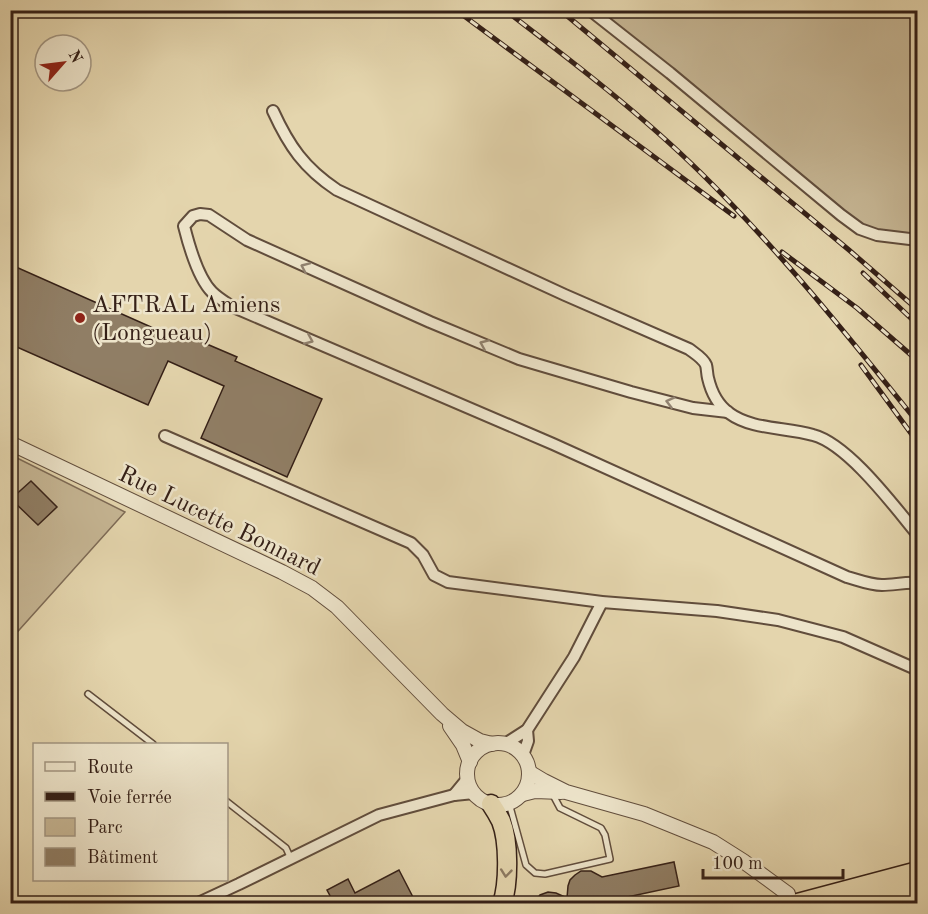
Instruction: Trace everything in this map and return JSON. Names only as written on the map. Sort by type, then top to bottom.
[{"type":"highway","points":[[491,804],[505,834],[507,864],[502,903]]},
{"type":"highway","points":[[791,899],[918,872]]},
{"type":"highway","points":[[854,903],[918,887]]},
{"type":"street","points":[[590,10],[860,229],[877,235],[918,240]]},
{"type":"street","points":[[273,111],[301,160],[337,190],[688,349],[706,365],[711,388],[718,402],[728,412],[742,420],[763,426],[828,440],[864,472],[918,535]]},
{"type":"street","points":[[728,412],[693,408],[641,395],[519,359],[279,255],[247,240],[209,215],[193,216],[184,226],[190,251],[210,291],[231,306],[553,444],[847,577],[881,585],[918,583]]},
{"type":"street","points":[[165,436],[411,543],[423,555],[434,575],[448,582],[602,602],[717,611],[778,620],[843,637],[918,670]]},
{"type":"street","name":"Rue Lucette Bonnard","points":[[10,443],[312,588],[337,607],[442,714],[462,731],[480,741],[498,744]]},
{"type":"street","points":[[498,744],[518,750],[528,763],[530,771],[523,794],[503,805],[491,804],[474,793],[468,778],[470,762],[483,747],[498,744],[527,730],[574,657],[602,602]]},
{"type":"street","name":"Rue Lucette Bonnard","points":[[442,714],[457,735],[470,762]]},
{"type":"street","points":[[523,755],[528,741],[527,730]]},
{"type":"street","points":[[530,771],[559,792]]},
{"type":"street","points":[[454,795],[468,778]]},
{"type":"street","points":[[523,794],[535,791],[559,792],[644,814],[713,842],[743,861],[791,899]]},
{"type":"street","points":[[196,903],[378,815],[454,795],[474,793]]},
{"type":"lane","points":[[88,694],[152,743]]},
{"type":"lane","points":[[509,803],[526,865],[535,873],[545,874],[610,859],[605,835],[601,828],[560,807],[559,792]]},
{"type":"lane","points":[[228,803],[286,848],[291,858]]},
{"type":"green space","points":[[590,11],[917,11],[917,240],[860,229]]},
{"type":"green space","points":[[11,455],[125,512],[11,639]]},
{"type":"building","points":[[10,267],[15,269],[16,267],[178,339],[181,333],[237,357],[235,361],[322,399],[287,477],[201,438],[224,386],[168,361],[148,405],[10,344]]},
{"type":"building","points":[[31,481],[57,507],[38,525],[11,499]]},
{"type":"building","points":[[674,862],[679,886],[602,903],[534,903],[540,895],[548,892],[567,898],[570,880],[581,871],[591,871],[602,877]]},
{"type":"building","points":[[399,870],[416,903],[334,903],[327,890],[348,879],[355,893]]},
{"type":"railway","points":[[456,10],[734,216]]},
{"type":"railway","points":[[505,10],[630,109],[701,173],[786,263],[918,423]]},
{"type":"railway","points":[[560,10],[918,310]]},
{"type":"railway","points":[[782,252],[857,308],[918,361]]},
{"type":"railway","points":[[863,273],[918,325]]},
{"type":"railway","points":[[861,365],[918,443]]},
{"type":"place","name":"AFTRAL Amiens (Longueau)","points":[[80,318]]}]
